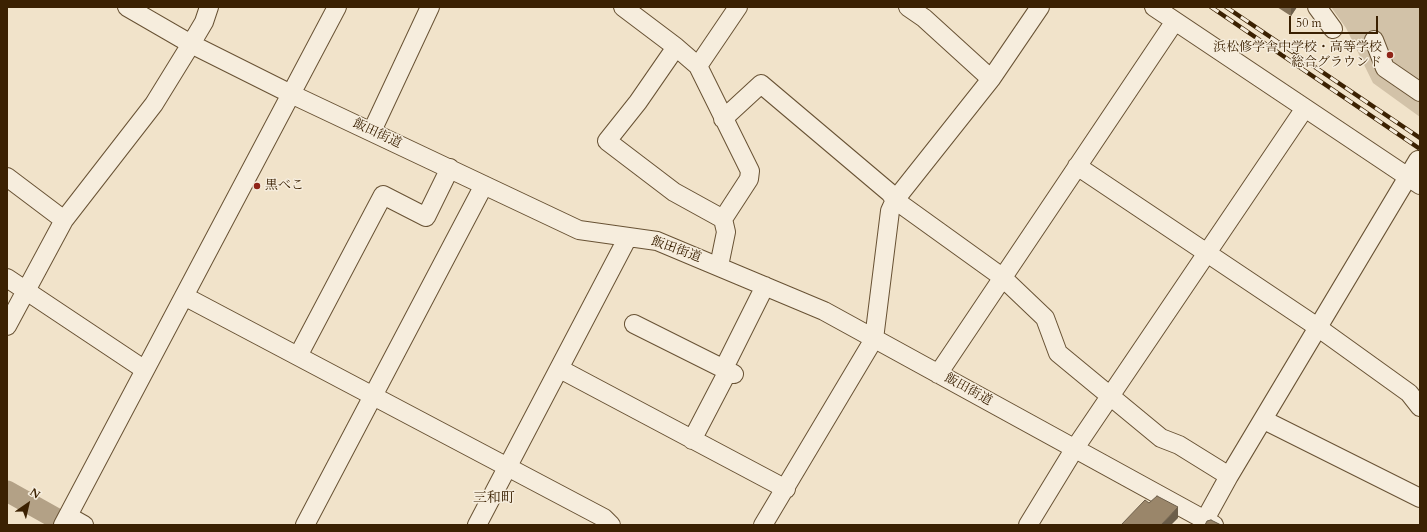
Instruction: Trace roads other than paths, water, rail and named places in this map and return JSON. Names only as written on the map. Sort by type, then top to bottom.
[{"type":"street","name":"飯田街道","points":[[126,7],[191,44],[291,94],[579,230],[657,241],[824,310],[874,339],[1075,448],[1207,523]]},
{"type":"street","points":[[7,326],[64,220],[154,104],[191,44],[209,7]]},
{"type":"street","points":[[84,525],[65,520],[337,7]]},
{"type":"street","points":[[372,131],[430,7]]},
{"type":"street","points":[[698,66],[738,7]]},
{"type":"street","points":[[908,7],[924,18],[991,79]]},
{"type":"street","points":[[763,525],[786,489],[874,339],[890,211],[895,200],[991,79],[1040,7]]},
{"type":"street","points":[[1154,7],[1414,180]]},
{"type":"street","points":[[1317,7],[1333,29]]},
{"type":"street","points":[[626,8],[698,66],[750,171],[749,179],[723,219],[726,232],[719,266]]},
{"type":"street","points":[[938,374],[1175,21]]},
{"type":"street","points":[[1374,40],[1385,68],[1420,92]]},
{"type":"street","points":[[676,47],[638,102],[607,141],[674,192],[723,219]]},
{"type":"street","points":[[723,119],[761,84],[890,193],[895,200],[1002,277],[1045,318],[1058,353],[1112,395],[1161,438],[1179,445],[1229,476]]},
{"type":"street","points":[[1028,525],[1075,448],[1305,108]]},
{"type":"street","points":[[1207,523],[1229,476],[1264,420],[1317,328],[1414,180],[1418,160]]},
{"type":"street","points":[[1077,166],[1313,324],[1409,393],[1420,407]]},
{"type":"street","points":[[298,356],[384,195],[426,217],[450,168]]},
{"type":"street","points":[[7,177],[64,220]]},
{"type":"street","points":[[305,525],[484,184]]},
{"type":"street","points":[[477,525],[628,237]]},
{"type":"street","points":[[7,278],[145,370]]},
{"type":"street","points":[[692,440],[729,371],[765,286]]},
{"type":"street","points":[[184,296],[604,518],[610,525]]},
{"type":"street","points":[[634,324],[729,371]]},
{"type":"street","points":[[560,369],[786,489]]},
{"type":"street","points":[[1264,420],[1420,498]]},
{"type":"waterway","points":[[7,491],[57,519],[63,525]]},
{"type":"railway","points":[[1211,7],[1420,149]]},
{"type":"railway","points":[[1226,7],[1420,138]]},
{"type":"place","name":"浜松修学舎中学校・高等学校 総合グラウンド","points":[[1390,55]]},
{"type":"place","name":"黒べこ","points":[[257,186]]},
{"type":"district","name":"三和町","points":[[494,499]]}]
